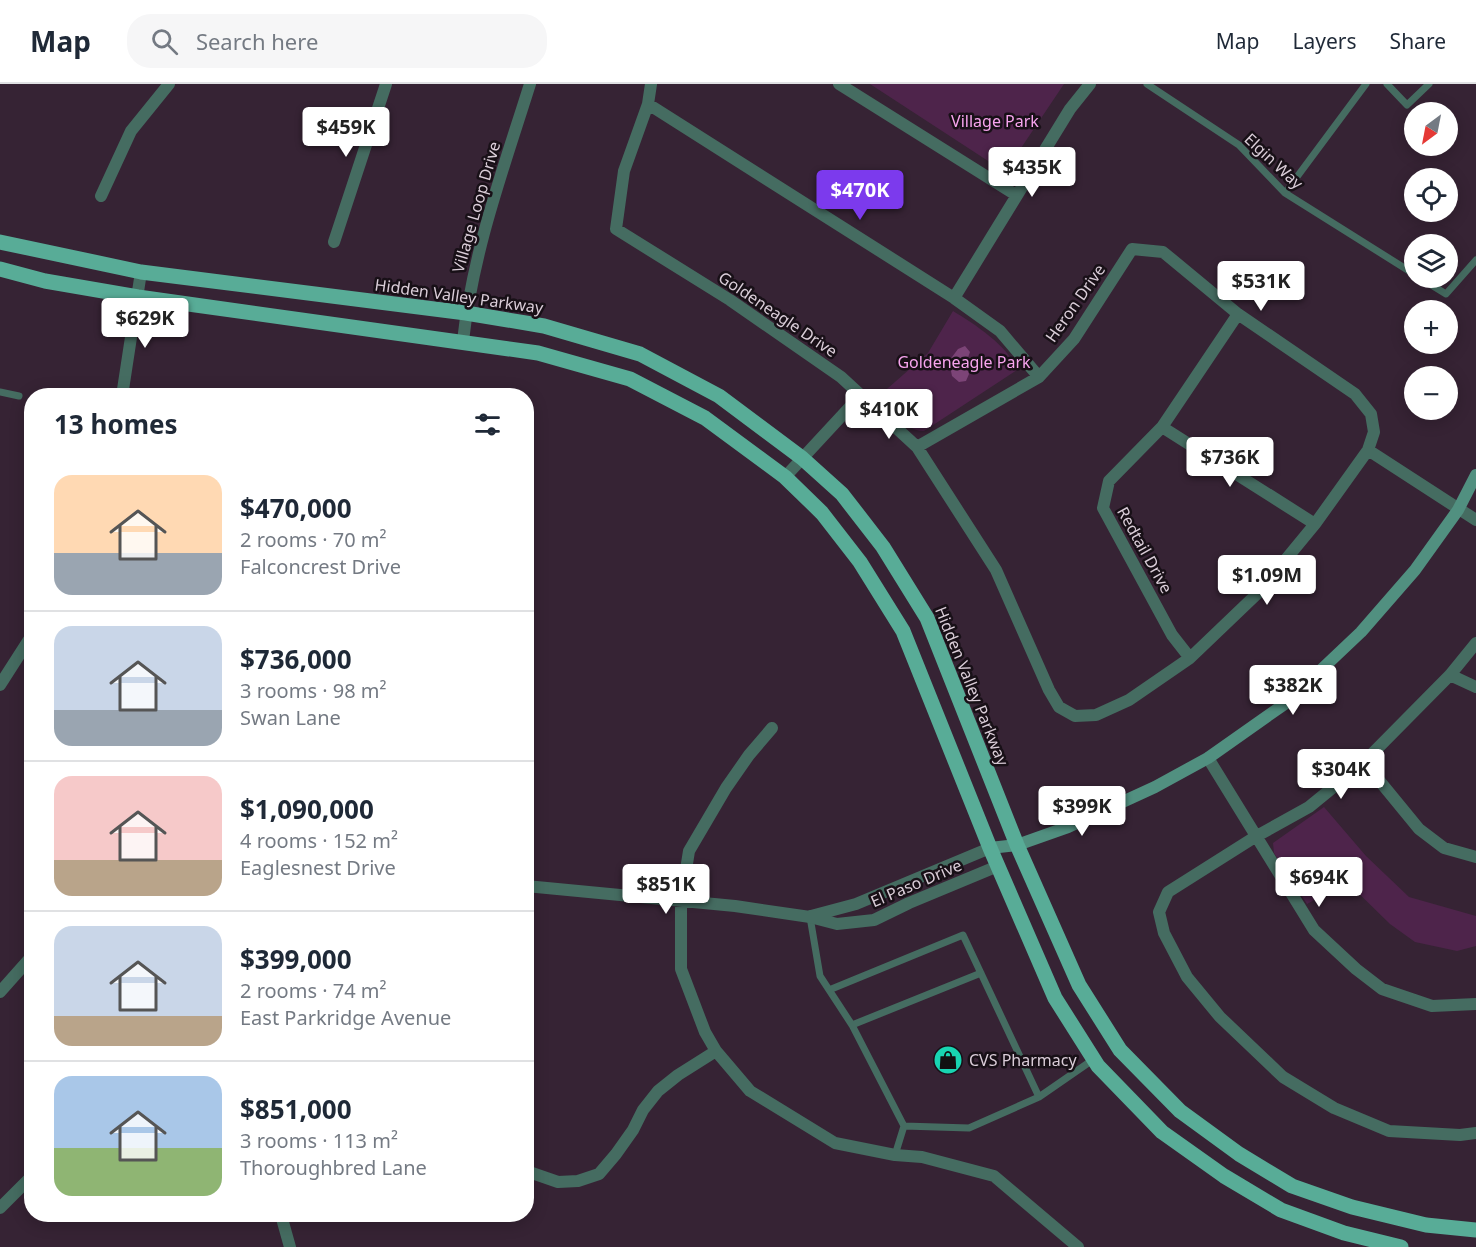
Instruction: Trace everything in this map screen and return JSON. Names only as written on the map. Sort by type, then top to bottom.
[{"type":"main road","name":"Hidden Valley Parkway","points":[[0,242],[141,273],[466,313],[544,326],[640,354],[719,396],[802,458],[842,494],[883,547],[927,618],[1017,845],[1079,985],[1120,1050],[1180,1111],[1239,1154],[1292,1186],[1352,1207],[1426,1225],[1476,1230]]},
{"type":"main road","points":[[0,268],[45,281],[138,297],[538,353],[630,379],[705,418],[785,477],[822,513],[854,554],[903,631],[990,848],[1055,998],[1098,1066],[1162,1132],[1224,1176],[1281,1210],[1344,1233],[1401,1247]]},
{"type":"main road","points":[[990,848],[1017,845],[1090,817],[1155,787],[1208,758],[1286,703],[1361,632],[1415,570],[1458,510],[1476,475]]},
{"type":"main road","points":[[998,866],[1017,845]]},
{"type":"street","points":[[101,196],[131,131],[169,84]]},
{"type":"street","points":[[334,242],[386,84]]},
{"type":"street","name":"Village Loop Drive","points":[[463,341],[466,313],[480,243],[530,84]]},
{"type":"street","points":[[651,84],[648,104],[954,298],[1000,331],[1039,376]]},
{"type":"street","points":[[839,84],[1016,195]]},
{"type":"street","points":[[954,298],[1016,195],[1089,84]]},
{"type":"street","name":"Goldeneagle Drive","points":[[648,104],[624,171],[616,229],[730,300],[840,377],[917,447],[996,570],[1049,690],[1059,707],[1074,716],[1096,715],[1129,700],[1190,658]]},
{"type":"street","name":"Heron Drive","points":[[917,447],[1039,376],[1074,339],[1132,249],[1163,252],[1238,314]]},
{"type":"street","points":[[123,388],[141,273]]},
{"type":"street","points":[[1190,658],[1259,592],[1314,524],[1368,450],[1374,432],[1371,414],[1355,394],[1238,314]]},
{"type":"street","name":"Redtail Drive","points":[[1190,658],[1172,634],[1103,508],[1109,481],[1162,427],[1238,314]]},
{"type":"street","points":[[785,477],[861,395]]},
{"type":"street","points":[[1162,427],[1314,524]]},
{"type":"street","points":[[1368,450],[1476,520]]},
{"type":"street","points":[[1476,643],[1450,675],[1364,762],[1309,807],[1168,892],[1159,912],[1164,933],[1187,977],[1220,1017],[1283,1077],[1334,1108],[1389,1131],[1460,1135],[1476,1133]]},
{"type":"street","points":[[0,685],[24,648]]},
{"type":"street","points":[[1450,675],[1476,687]]},
{"type":"street","points":[[772,728],[749,755],[726,788],[689,851],[681,901],[681,969],[705,1032],[716,1051],[750,1091],[835,1143],[895,1155],[922,1156],[994,1176],[1078,1247]]},
{"type":"street","points":[[1208,758],[1314,930],[1356,969],[1382,989],[1432,1006],[1476,1004]]},
{"type":"street","points":[[1364,762],[1419,829],[1444,848],[1476,857]]},
{"type":"street","name":"El Paso Drive","points":[[810,917],[856,904],[990,848]]},
{"type":"street","name":"El Paso Drive","points":[[534,887],[735,906],[810,917],[837,924],[874,920],[998,866]]},
{"type":"street","points":[[0,992],[24,965]]},
{"type":"street","points":[[534,1174],[558,1182],[578,1181],[599,1174],[616,1154],[633,1130],[643,1110],[658,1091],[678,1075],[716,1051]]},
{"type":"street","points":[[0,1208],[24,1184]]},
{"type":"street","points":[[283,1222],[290,1247]]},
{"type":"lane","name":"Elgin Way","points":[[1147,84],[1239,145],[1285,193],[1404,268]]},
{"type":"lane","points":[[1285,193],[1366,84]]},
{"type":"lane","points":[[1387,84],[1407,105],[1429,84]]},
{"type":"lane","points":[[1458,280],[1476,260]]},
{"type":"lane","points":[[1436,288],[1446,294],[1451,288]]},
{"type":"lane","points":[[0,392],[19,396]]},
{"type":"lane","points":[[810,917],[820,976],[852,1025],[904,1126],[895,1155]]},
{"type":"lane","points":[[830,990],[963,935],[1039,1096]]},
{"type":"lane","points":[[852,1025],[981,973]]},
{"type":"lane","points":[[904,1126],[969,1128],[1039,1096],[1094,1059]]},
{"type":"green space","name":"Village Park","points":[[870,84],[1064,84],[1005,172]]},
{"type":"green space","name":"Goldeneagle Park","points":[[953,311],[999,344],[1013,361],[1017,370],[924,431],[917,430],[905,424],[879,396],[928,353]]},
{"type":"green space","points":[[1324,807],[1366,856],[1409,897],[1476,916],[1476,946],[1457,951],[1415,942],[1390,924],[1347,882],[1307,904],[1274,853],[1273,843]]},
{"type":"shaded area","points":[[965,346],[970,352],[966,363],[969,374],[966,381],[959,382],[952,376],[949,361],[958,349]]},
{"type":"place","name":"CVS Pharmacy","points":[[948,1060]]}]
